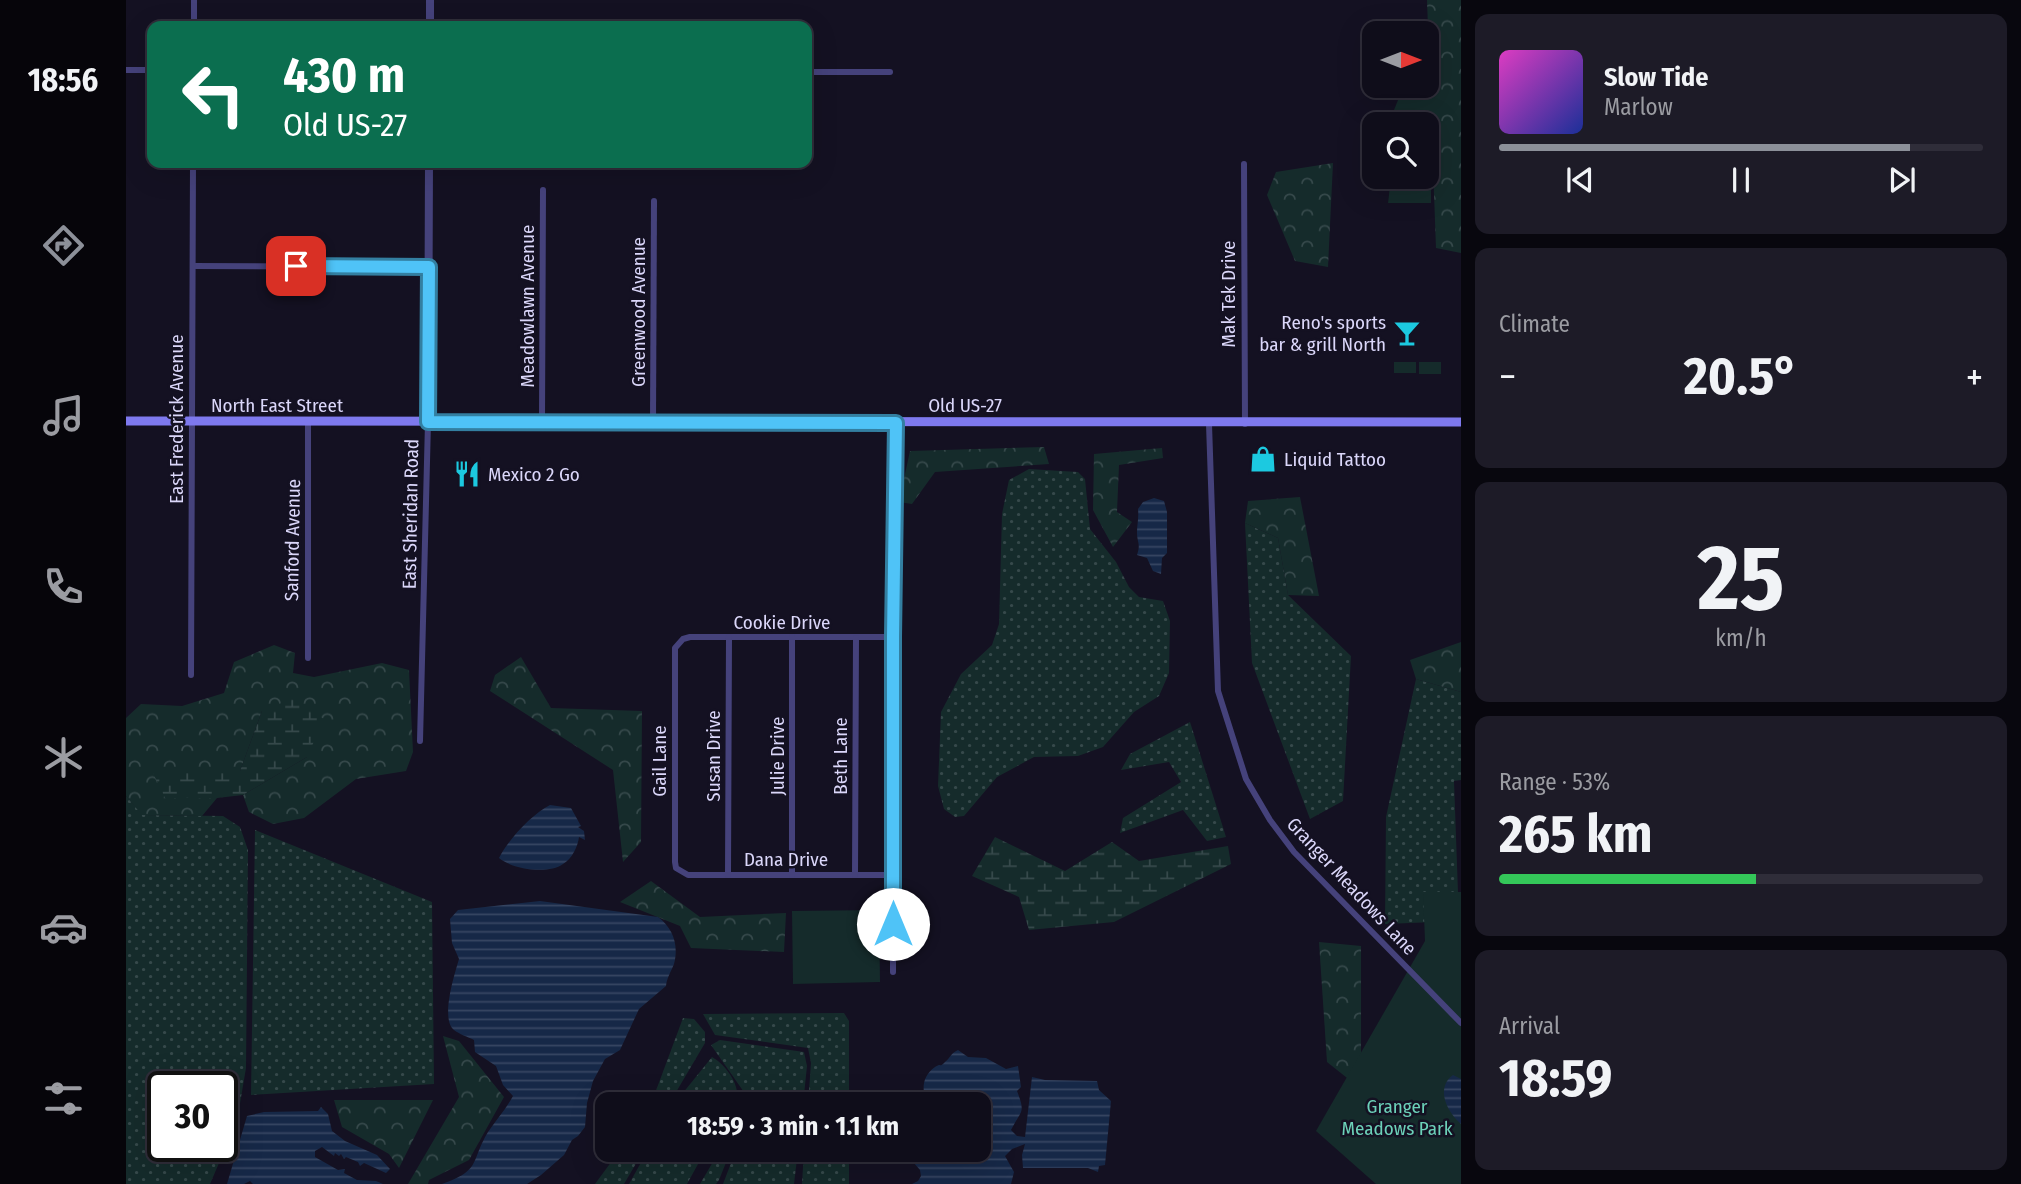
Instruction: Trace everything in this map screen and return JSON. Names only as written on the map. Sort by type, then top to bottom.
[{"type":"main road","name":"North East Street","points":[[126,421],[428,422]]},
{"type":"main road","name":"Old US-27","points":[[428,422],[1461,422]]},
{"type":"street","points":[[194,0],[194,21]]},
{"type":"street","points":[[430,0],[430,21]]},
{"type":"street","points":[[126,70],[147,70]]},
{"type":"street","points":[[812,72],[890,72]]},
{"type":"street","name":"Mak Tek Drive","points":[[1244,164],[1245,424]]},
{"type":"street","name":"East Frederick Avenue","points":[[191,675],[193,168]]},
{"type":"street","name":"East Sheridan Road","points":[[420,741],[428,422],[429,168]]},
{"type":"street","name":"Meadowlawn Avenue","points":[[542,423],[543,190]]},
{"type":"street","name":"Greenwood Avenue","points":[[653,423],[654,201]]},
{"type":"street","points":[[193,266],[429,267]]},
{"type":"street","name":"Sanford Avenue","points":[[308,423],[308,658]]},
{"type":"street","points":[[893,972],[896,423]]},
{"type":"street","name":"Granger Meadows Lane","points":[[1209,424],[1218,691],[1247,779],[1269,820],[1294,852],[1461,1023]]},
{"type":"street","name":"Cookie Drive","points":[[675,648],[683,639],[690,637],[893,637]]},
{"type":"street","name":"Susan Drive","points":[[728,875],[729,637]]},
{"type":"street","name":"Julie Drive","points":[[792,637],[792,875]]},
{"type":"street","name":"Beth Lane","points":[[855,875],[856,638]]},
{"type":"street","name":"Gail Lane","points":[[675,648],[675,862],[679,871]]},
{"type":"street","name":"Dana Drive","points":[[679,871],[688,875],[893,875]]},
{"type":"green space","points":[[1427,0],[1461,0],[1461,253],[1436,248],[1434,189],[1439,189],[1439,112],[1431,112],[1431,98],[1439,98],[1439,21],[1428,21]]},
{"type":"green space","points":[[1399,98],[1436,98],[1436,112],[1394,110]]},
{"type":"green space","points":[[1333,163],[1328,267],[1295,261],[1267,195],[1276,172]]},
{"type":"green space","points":[[1390,189],[1431,189],[1431,203],[1388,203]]},
{"type":"green space","points":[[1394,362],[1416,362],[1416,373],[1394,373]]},
{"type":"green space","points":[[1419,362],[1441,362],[1441,374],[1419,374]]},
{"type":"green space","points":[[1044,447],[1049,464],[935,472],[912,504],[899,502],[910,451]]},
{"type":"green space","points":[[1162,448],[1163,458],[1119,465],[1117,512],[1132,522],[1113,547],[1093,510],[1094,454]]},
{"type":"green space","points":[[1029,469],[1078,472],[1085,479],[1090,529],[1116,562],[1129,587],[1139,597],[1163,601],[1170,621],[1169,673],[1159,696],[1134,712],[1103,747],[1078,756],[1034,757],[997,777],[964,816],[955,817],[944,809],[938,786],[941,712],[961,674],[992,645],[999,624],[1002,514],[1009,480]]},
{"type":"green space","points":[[1300,497],[1319,596],[1288,595],[1278,538],[1245,523],[1248,501]]},
{"type":"green space","points":[[1245,523],[1278,538],[1288,595],[1351,656],[1343,801],[1310,819],[1252,663]]},
{"type":"green space","points":[[1461,642],[1461,692],[1416,679],[1410,660]]},
{"type":"green space","points":[[274,645],[295,653],[293,673],[314,677],[382,663],[409,670],[413,752],[406,771],[356,779],[304,818],[273,824],[249,812],[243,795],[307,757],[262,711],[240,771],[165,798],[217,798],[202,816],[142,815],[126,796],[126,718],[141,704],[182,706],[224,693],[234,662]]},
{"type":"green space","points":[[521,657],[551,708],[642,711],[641,842],[623,862],[613,770],[490,691],[495,675]]},
{"type":"green space","points":[[1416,679],[1461,692],[1461,780],[1454,781],[1459,921],[1385,924],[1386,817]]},
{"type":"green space","points":[[292,699],[324,719],[307,757],[243,795],[165,798],[153,773],[240,771],[262,711]]},
{"type":"green space","points":[[1190,722],[1226,837],[1207,841],[1183,810],[1120,833],[1123,818],[1181,782],[1169,762],[1121,770],[1130,754]]},
{"type":"green space","points":[[126,796],[143,815],[223,816],[240,827],[248,850],[246,1068],[238,1115],[238,1071],[147,1071],[147,1162],[219,1162],[210,1184],[126,1184]]},
{"type":"green space","points":[[255,830],[432,902],[434,1084],[251,1095]]},
{"type":"green space","points":[[995,837],[1065,871],[1112,842],[1139,861],[1228,846],[1231,864],[1114,922],[1029,930],[1019,897],[972,876]]},
{"type":"green space","points":[[651,881],[700,917],[786,913],[784,952],[691,948],[680,926],[620,902]]},
{"type":"green space","name":"Granger Meadows Park","points":[[1423,892],[1461,892],[1461,1184],[1376,1184],[1316,1131],[1425,941]]},
{"type":"green space","points":[[879,910],[880,982],[793,984],[792,911]]},
{"type":"green space","points":[[1319,942],[1361,946],[1361,1089],[1327,1062]]},
{"type":"green space","points":[[844,1013],[849,1021],[849,1092],[809,1092],[811,1063],[808,1048],[715,1035],[703,1014]]},
{"type":"green space","points":[[683,1018],[694,1019],[705,1032],[705,1043],[676,1092],[655,1092]]},
{"type":"green space","points":[[443,1036],[459,1041],[504,1097],[469,1160],[429,1180],[428,1184],[408,1184],[459,1097]]},
{"type":"green space","points":[[720,1040],[804,1052],[807,1066],[804,1092],[744,1092],[711,1045]]},
{"type":"green space","points":[[712,1057],[723,1065],[732,1077],[737,1091],[737,1092],[684,1092]]},
{"type":"green space","points":[[334,1100],[433,1100],[399,1168],[389,1154],[342,1127]]},
{"type":"green space","points":[[611,1162],[637,1162],[624,1184],[595,1184]]},
{"type":"green space","points":[[641,1162],[699,1162],[687,1184],[629,1184]]},
{"type":"green space","points":[[713,1162],[726,1162],[716,1184],[700,1184]]},
{"type":"green space","points":[[731,1162],[797,1162],[794,1184],[723,1184]]},
{"type":"green space","points":[[803,1162],[849,1162],[849,1184],[802,1184]]},
{"type":"water","points":[[1154,498],[1164,501],[1167,512],[1167,553],[1162,558],[1161,574],[1153,571],[1147,558],[1137,555],[1138,509],[1143,502]]},
{"type":"water","points":[[550,805],[571,808],[581,826],[578,827],[584,831],[585,840],[579,837],[569,859],[556,867],[540,870],[512,865],[499,858],[521,828]]},
{"type":"water","points":[[540,901],[658,917],[668,926],[674,938],[674,964],[666,986],[639,1009],[620,1050],[605,1059],[593,1081],[587,1103],[585,1127],[572,1140],[564,1155],[527,1184],[442,1184],[469,1169],[488,1132],[513,1096],[503,1085],[496,1066],[475,1052],[474,1040],[454,1030],[450,1024],[448,1006],[459,959],[452,943],[450,919],[458,910]]},
{"type":"water","points":[[958,1050],[968,1057],[986,1058],[1006,1069],[1018,1066],[1021,1087],[1017,1091],[1022,1108],[1011,1130],[1017,1136],[1025,1137],[1032,1077],[1045,1080],[1097,1081],[1099,1090],[1111,1101],[1105,1165],[1099,1166],[1098,1172],[1088,1168],[1023,1168],[1025,1144],[1012,1149],[1005,1156],[1014,1172],[1011,1184],[912,1184],[921,1176],[914,1162],[991,1162],[991,1092],[924,1092],[924,1084],[930,1071],[942,1065]]},
{"type":"water","points":[[1453,1075],[1461,1079],[1461,1124],[1451,1113],[1445,1100],[1445,1086]]},
{"type":"water","points":[[321,1107],[328,1114],[332,1131],[345,1141],[377,1155],[390,1169],[386,1173],[364,1163],[360,1166],[358,1162],[346,1157],[344,1159],[341,1154],[339,1156],[335,1153],[334,1156],[322,1147],[315,1151],[315,1157],[338,1170],[345,1169],[344,1173],[357,1180],[383,1184],[253,1184],[250,1181],[244,1184],[227,1184],[233,1162],[238,1162],[238,1147],[247,1116],[264,1112],[318,1111]]},
{"type":"place","name":"Reno's sports bar & grill North","points":[[1407,333]]},
{"type":"place","name":"Liquid Tattoo","points":[[1263,459]]},
{"type":"place","name":"Mexico 2 Go","points":[[467,474]]},
{"type":"route","points":[[296,266],[429,267],[428,422],[896,423],[893,924]]}]
